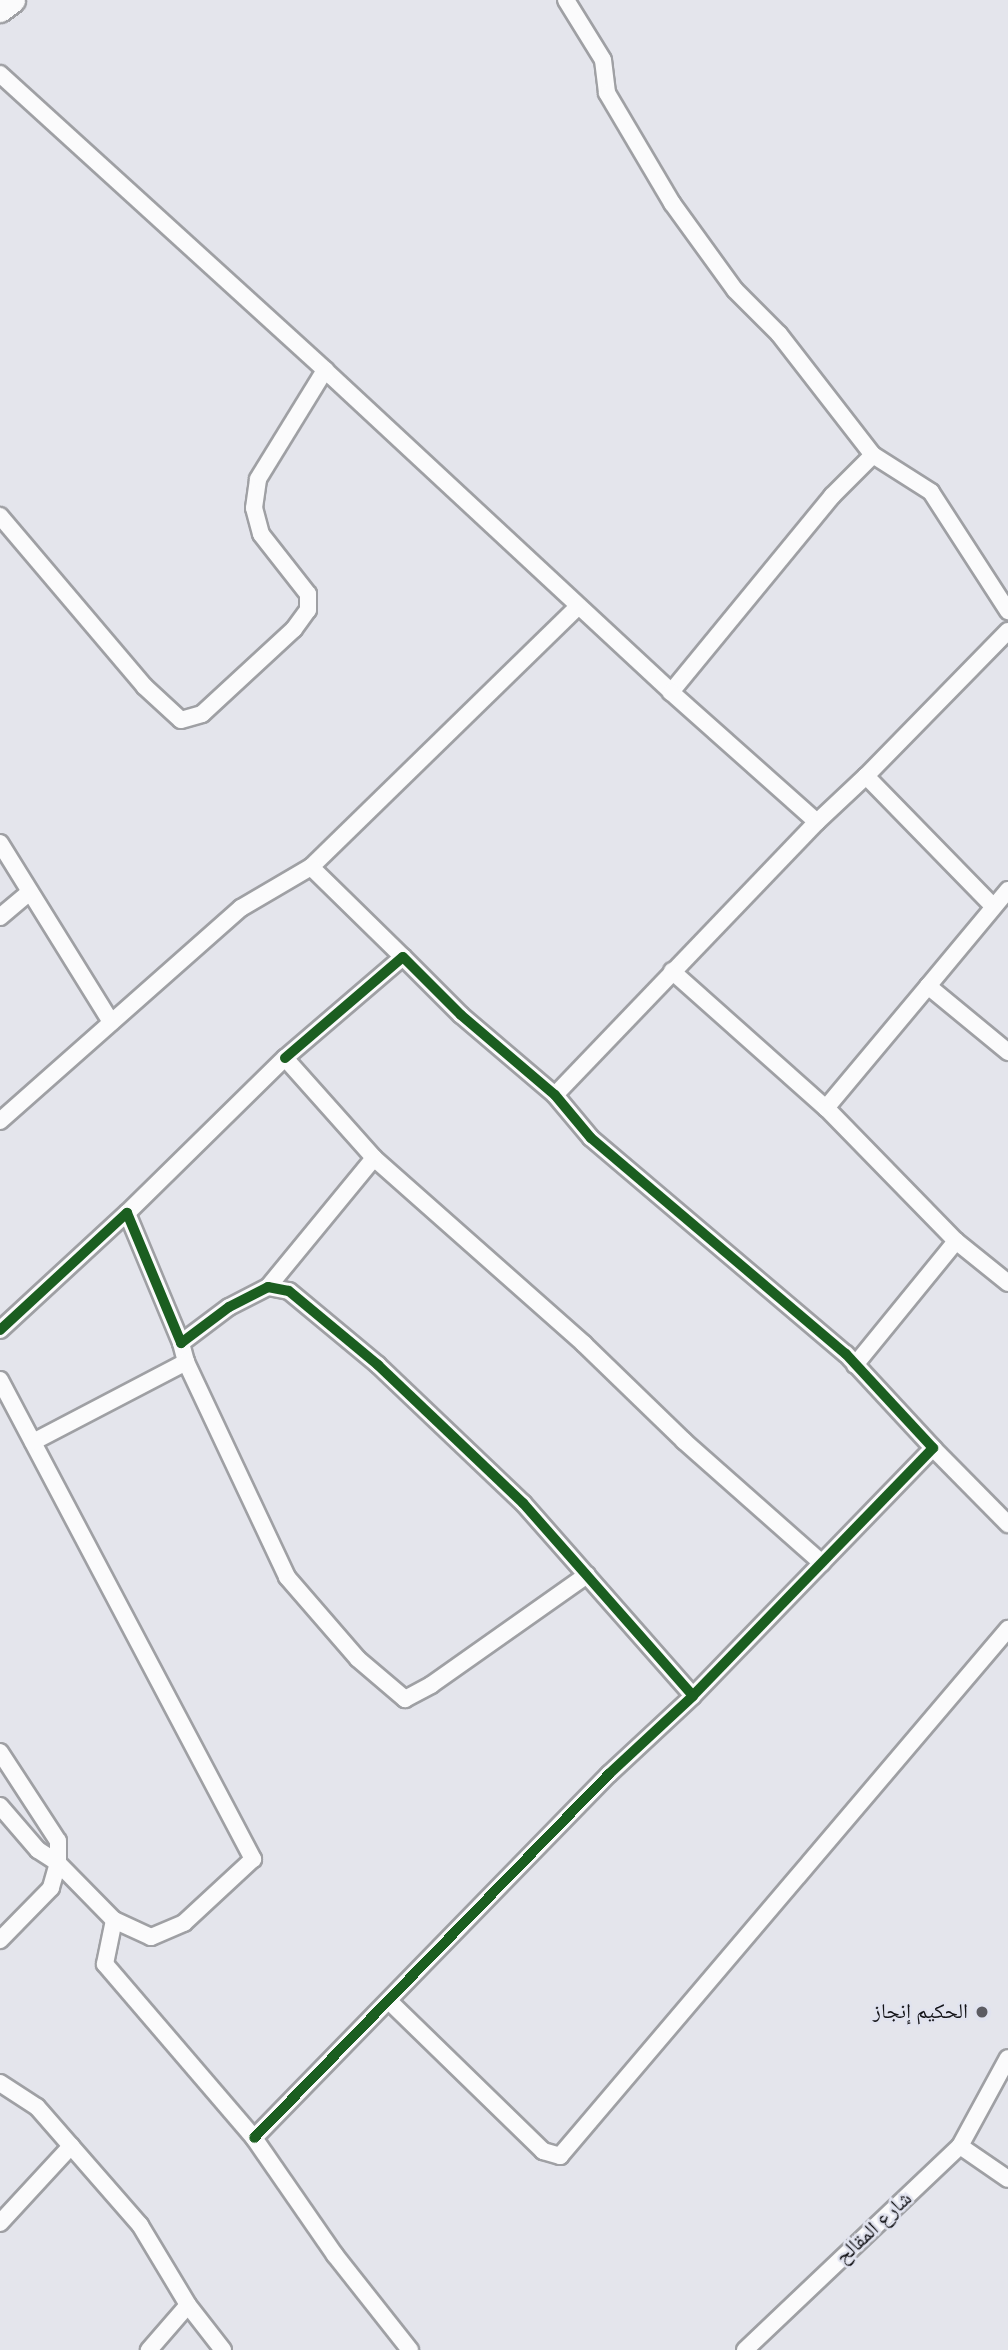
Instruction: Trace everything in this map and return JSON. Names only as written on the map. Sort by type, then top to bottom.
[{"type":"main road","points":[[0,9],[12,0]]},
{"type":"street","points":[[566,0],[586,28],[603,60],[607,93],[673,203],[735,290],[779,334],[873,455],[931,492],[1008,611]]},
{"type":"street","points":[[0,74],[325,369],[671,692],[817,822]]},
{"type":"street","points":[[0,516],[144,686],[181,720],[202,714],[295,629],[307,610],[308,594],[261,534],[254,508],[258,479],[325,369]]},
{"type":"street","points":[[671,692],[832,496],[873,455]]},
{"type":"street","points":[[0,1121],[241,908],[311,867],[578,606]]},
{"type":"street","points":[[555,1095],[817,822],[866,776],[1008,631]]},
{"type":"street","points":[[866,776],[993,906]]},
{"type":"street","points":[[0,844],[111,1022]]},
{"type":"street","points":[[311,867],[461,1014],[555,1095],[591,1139],[855,1365],[1008,1524]]},
{"type":"street","points":[[826,1108],[1008,890]]},
{"type":"street","points":[[0,917],[30,892]]},
{"type":"street","points":[[0,1330],[127,1213],[285,1058],[403,957]]},
{"type":"street","points":[[672,971],[826,1108],[956,1241],[1008,1283]]},
{"type":"street","points":[[928,986],[1008,1052]]},
{"type":"street","points":[[285,1058],[374,1158],[584,1344],[684,1441],[821,1563]]},
{"type":"street","points":[[181,1343],[229,1307],[268,1287],[374,1158]]},
{"type":"street","points":[[127,1213],[181,1343],[186,1362],[287,1577],[358,1659],[405,1699],[431,1685],[587,1575]]},
{"type":"street","points":[[855,1365],[956,1241]]},
{"type":"street","points":[[268,1287],[289,1291],[378,1364],[523,1503],[693,1696]]},
{"type":"street","points":[[33,1441],[186,1362]]},
{"type":"street","points":[[0,1380],[253,1859],[184,1923],[151,1937],[114,1920],[58,1863],[38,1850],[0,1806]]},
{"type":"street","points":[[254,2138],[390,2002],[609,1774],[693,1696],[933,1448]]},
{"type":"street","points":[[390,2002],[543,2151],[560,2156],[1008,1629]]},
{"type":"street","points":[[0,1752],[58,1841],[58,1863],[51,1888],[0,1940]]},
{"type":"street","points":[[114,1920],[105,1964],[254,2138],[335,2255],[410,2350]]},
{"type":"street","name":"شارع المقالح","points":[[745,2350],[960,2146],[1008,2058]]},
{"type":"street","points":[[0,2083],[37,2107],[140,2225],[188,2305],[223,2350]]},
{"type":"street","points":[[0,2223],[71,2146]]},
{"type":"street","points":[[960,2146],[1008,2179]]},
{"type":"street","points":[[149,2350],[188,2305]]},
{"type":"cycle path","points":[[285,1058],[403,957],[461,1015],[555,1095],[591,1138],[846,1354],[933,1448],[693,1696]]},
{"type":"cycle path","points":[[0,1330],[127,1213],[181,1343],[229,1307],[268,1287],[289,1291],[378,1365],[523,1503],[693,1696],[609,1774],[254,2138]]},
{"type":"place","name":"الحكيم إنجاز","points":[[982,2012]]}]
